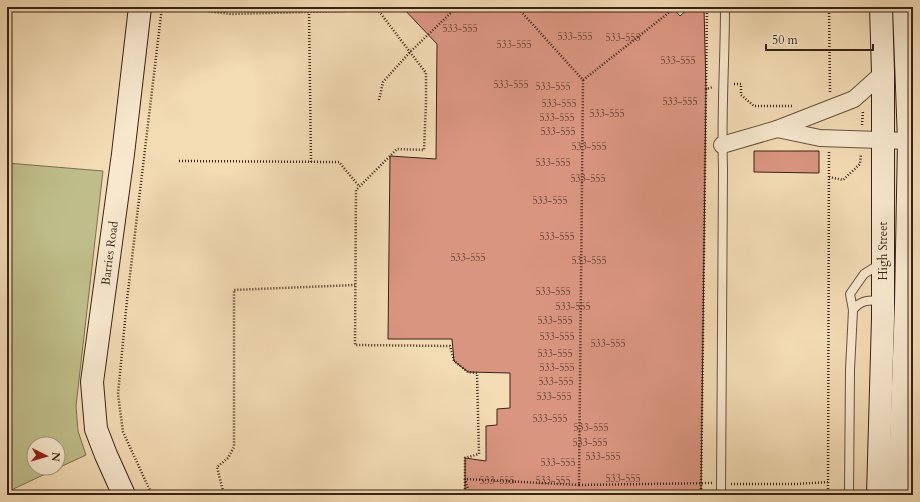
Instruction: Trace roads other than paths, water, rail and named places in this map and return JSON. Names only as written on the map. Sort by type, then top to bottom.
[{"type":"main road","name":"Barries Road","points":[[124,495],[96,429],[92,382],[123,154],[140,7]]},
{"type":"main road","name":"High Street","points":[[881,7],[883,73],[883,262],[894,302],[901,422],[899,495]]},
{"type":"main road","name":"High Street","points":[[878,495],[908,140],[904,7]]},
{"type":"street","points":[[722,145],[777,129],[854,99],[883,73]]},
{"type":"street","points":[[777,129],[820,138],[908,140]]},
{"type":"lane","points":[[721,495],[722,145],[726,7]]},
{"type":"lane","points":[[849,495],[850,370],[853,310],[850,297],[853,289],[864,274],[883,262]]},
{"type":"lane","points":[[853,310],[859,303],[867,300],[894,302]]},
{"type":"lane","points":[[892,495],[901,422]]}]
